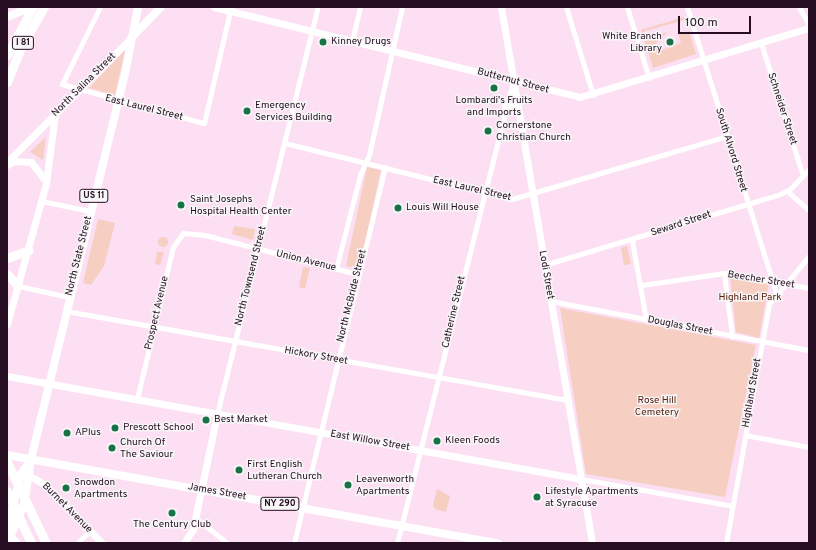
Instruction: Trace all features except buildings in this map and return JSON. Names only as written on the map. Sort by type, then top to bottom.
[{"type":"highway","name":"I 81","points":[[7,82],[21,47],[44,7]]},
{"type":"highway","name":"I 81","points":[[7,55],[31,9]]},
{"type":"highway","points":[[7,43],[31,9]]},
{"type":"highway","points":[[7,258],[28,250]]},
{"type":"highway","points":[[7,274],[18,286]]},
{"type":"highway","points":[[7,462],[28,514]]},
{"type":"highway","points":[[7,476],[44,543]]},
{"type":"highway","points":[[7,491],[30,542]]},
{"type":"main road","name":"North State Street","points":[[11,539],[30,476],[30,459],[118,101],[138,7]]},
{"type":"main road","name":"North Salina Street","points":[[131,38],[162,7]]},
{"type":"main road","points":[[10,15],[31,9]]},
{"type":"main road","name":"James Street","points":[[7,454],[498,543]]},
{"type":"main road","name":"North State Street","points":[[11,539],[11,514],[21,474],[30,459]]},
{"type":"street","name":"East Laurel Street","points":[[100,7],[62,84],[78,91],[204,123],[231,9]]},
{"type":"street","name":"Butternut Street","points":[[214,7],[231,9],[312,31],[580,97],[593,95],[649,78],[809,26]]},
{"type":"street","name":"North Townsend Street","points":[[184,543],[190,536],[196,518],[217,414],[318,7]]},
{"type":"street","points":[[352,41],[360,7]]},
{"type":"street","points":[[336,269],[366,162],[402,7]]},
{"type":"street","name":"Lodi Street","points":[[500,7],[592,543]]},
{"type":"street","points":[[566,7],[593,95]]},
{"type":"street","points":[[627,7],[649,78]]},
{"type":"street","name":"South Alvord Street","points":[[687,7],[776,292]]},
{"type":"street","points":[[800,7],[809,26]]},
{"type":"street","name":"North Salina Street","points":[[7,162],[131,38]]},
{"type":"street","name":"Schneider Street","points":[[761,42],[803,176]]},
{"type":"street","name":"Catherine Street","points":[[397,543],[483,192],[505,106],[513,81]]},
{"type":"street","points":[[505,106],[517,106]]},
{"type":"street","points":[[7,324],[46,184],[55,114]]},
{"type":"street","name":"East Laurel Street","points":[[284,143],[512,199],[532,195],[727,136]]},
{"type":"street","points":[[7,165],[15,161],[31,162],[43,174],[46,184]]},
{"type":"street","name":"North McBride Street","points":[[294,543],[300,507],[318,431],[385,167]]},
{"type":"street","name":"Seward Street","points":[[544,265],[632,240],[787,191],[809,169]]},
{"type":"street","points":[[787,191],[809,210]]},
{"type":"street","points":[[41,201],[90,211]]},
{"type":"street","name":"Union Avenue","points":[[185,232],[357,274]]},
{"type":"street","name":"Prospect Avenue","points":[[137,399],[173,247],[178,236],[185,232]]},
{"type":"street","points":[[632,240],[642,285],[646,320]]},
{"type":"street","name":"Highland Street","points":[[726,543],[770,304],[776,292],[809,256]]},
{"type":"street","points":[[724,273],[732,336]]},
{"type":"street","name":"Beecher Street","points":[[642,285],[724,273],[809,288]]},
{"type":"street","points":[[18,286],[69,297]]},
{"type":"street","name":"Douglas Street","points":[[551,301],[809,350]]},
{"type":"street","name":"Hickory Street","points":[[66,311],[567,400]]},
{"type":"street","name":"East Willow Street","points":[[7,376],[732,506]]},
{"type":"street","points":[[745,435],[809,447]]},
{"type":"street","name":"Burnet Avenue","points":[[30,476],[44,484],[102,543]]},
{"type":"street","points":[[196,518],[227,543]]},
{"type":"street","points":[[77,543],[90,531]]},
{"type":"green space","points":[[684,17],[688,28],[684,20],[645,31],[643,36],[641,30]]},
{"type":"green space","points":[[689,31],[696,54],[653,68],[644,40],[659,39],[658,35],[668,32],[656,43],[659,51],[681,43],[678,34]]},
{"type":"green space","points":[[125,50],[115,95],[89,88]]},
{"type":"green space","points":[[46,137],[43,160],[30,152]]},
{"type":"green space","points":[[367,167],[381,170],[360,269],[346,266]]},
{"type":"green space","points":[[98,219],[115,223],[104,266],[91,285],[83,283]]},
{"type":"green space","points":[[234,226],[255,229],[253,240],[232,234]]},
{"type":"green space","points":[[161,237],[165,237],[168,242],[165,247],[161,247],[158,244],[158,240]]},
{"type":"green space","points":[[627,246],[631,264],[624,265],[621,248]]},
{"type":"green space","points":[[157,252],[164,252],[160,265],[155,264]]},
{"type":"green space","points":[[303,267],[310,268],[305,289],[299,287]]},
{"type":"green space","name":"Highland Park","points":[[730,276],[769,283],[759,338],[736,332]]},
{"type":"green space","name":"Rose Hill Cemetery","points":[[560,308],[756,345],[725,497],[586,474]]},
{"type":"green space","points":[[437,489],[450,496],[446,512],[435,509],[433,505]]},
{"type":"place","name":"Kinney Drugs","points":[[323,42]]},
{"type":"place","name":"White Branch Library","points":[[670,42]]},
{"type":"place","name":"Lombardi's Fruits and Imports","points":[[494,88]]},
{"type":"place","name":"Emergency Services Building","points":[[247,111]]},
{"type":"place","name":"Cornerstone Christian Church","points":[[488,131]]},
{"type":"place","name":"Saint Josephs Hospital Health Center","points":[[181,205]]},
{"type":"place","name":"Louis Will House","points":[[398,208]]},
{"type":"place","name":"Best Market","points":[[206,420]]},
{"type":"place","name":"Prescott School","points":[[115,428]]},
{"type":"place","name":"APlus","points":[[67,433]]},
{"type":"place","name":"Kleen Foods","points":[[437,441]]},
{"type":"place","name":"Church Of The Saviour","points":[[112,448]]},
{"type":"place","name":"First English Lutheran Church","points":[[239,470]]},
{"type":"place","name":"Leavenworth Apartments","points":[[348,485]]},
{"type":"place","name":"Snowdon Apartments","points":[[66,488]]},
{"type":"place","name":"Lifestyle Apartments at Syracuse","points":[[537,497]]},
{"type":"place","name":"The Century Club","points":[[172,513]]}]
